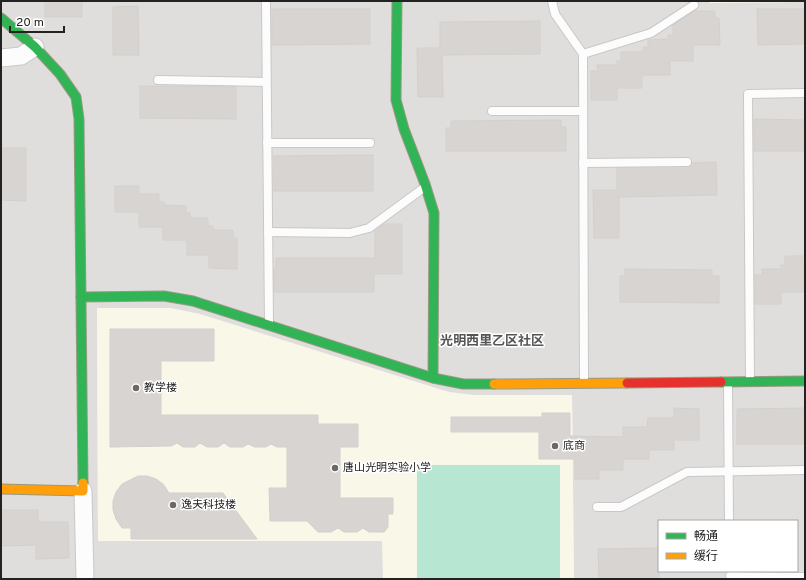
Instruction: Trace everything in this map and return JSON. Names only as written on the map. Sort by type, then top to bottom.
[{"type":"street","points":[[397,1],[396,100],[399,114],[427,186],[434,213],[433,378]]},
{"type":"street","points":[[1,18],[35,47],[60,74],[76,98],[79,119],[85,579]]},
{"type":"street","points":[[1,58],[21,56],[35,47]]},
{"type":"street","points":[[81,297],[164,296],[193,301],[433,378],[463,384],[805,381]]},
{"type":"street","points":[[1,490],[83,491]]},
{"type":"lane","points":[[266,1],[269,326]]},
{"type":"lane","points":[[552,1],[555,14],[583,54],[584,383]]},
{"type":"lane","points":[[583,54],[651,33],[694,6]]},
{"type":"lane","points":[[158,80],[266,82]]},
{"type":"lane","points":[[750,381],[748,94],[805,93]]},
{"type":"lane","points":[[492,112],[583,112]]},
{"type":"lane","points":[[267,143],[370,142]]},
{"type":"lane","points":[[583,163],[687,162]]},
{"type":"lane","points":[[268,232],[350,233],[369,228],[427,186]]},
{"type":"lane","points":[[728,382],[729,520]]},
{"type":"lane","points":[[597,507],[621,506],[687,472],[729,470],[805,470]]},
{"type":"lane","points":[[730,575],[805,577]]},
{"type":"shaded area","points":[[1,1],[805,2],[805,579],[574,579],[572,395],[473,395],[449,392],[97,308],[98,541],[383,541],[383,579],[1,579]]},
{"type":"shaded area","points":[[709,1],[805,1],[805,2],[709,3]]},
{"type":"shaded area","name":"唐山光明实验小学","points":[[97,308],[171,308],[200,314],[449,392],[473,395],[572,395],[574,579],[383,579],[382,541],[98,541]]},
{"type":"green space","points":[[417,465],[560,465],[560,579],[417,579]]},
{"type":"building","points":[[45,1],[82,1],[82,17],[45,17]]},
{"type":"building","points":[[138,6],[139,55],[113,55],[113,7]]},
{"type":"building","points":[[272,9],[370,9],[370,44],[272,45]]},
{"type":"building","points":[[757,9],[805,9],[805,44],[758,45]]},
{"type":"building","points":[[695,11],[715,11],[715,18],[719,18],[720,45],[693,45],[693,61],[670,61],[670,75],[642,75],[642,88],[617,88],[617,100],[591,100],[591,71],[598,71],[597,65],[617,65],[617,61],[621,61],[621,52],[643,52],[643,47],[648,47],[648,40],[668,39],[668,35],[673,35],[673,25]]},
{"type":"building","points":[[540,21],[540,54],[442,55],[443,97],[418,97],[417,48],[440,48],[440,22]]},
{"type":"building","points":[[140,86],[236,87],[236,119],[140,118]]},
{"type":"building","points":[[754,119],[805,120],[805,151],[754,151]]},
{"type":"building","points":[[561,120],[561,127],[566,127],[566,151],[446,151],[446,128],[451,128],[451,121]]},
{"type":"building","points":[[1,148],[26,148],[26,201],[1,200]]},
{"type":"building","points":[[373,155],[373,191],[274,191],[274,156]]},
{"type":"building","points":[[716,162],[717,195],[619,197],[619,238],[594,238],[593,190],[617,190],[617,168],[687,168],[692,163]]},
{"type":"building","points":[[115,186],[139,186],[139,194],[159,194],[159,202],[164,202],[164,205],[186,206],[186,213],[190,213],[190,218],[208,218],[208,226],[213,226],[213,230],[233,230],[233,238],[237,238],[237,269],[209,268],[209,255],[187,255],[187,240],[163,240],[163,227],[139,227],[139,212],[115,212]]},
{"type":"building","points":[[384,224],[402,224],[402,274],[374,274],[374,292],[274,292],[274,268],[276,268],[276,258],[375,258],[375,231]]},
{"type":"building","points":[[785,256],[803,256],[803,264],[805,264],[805,292],[781,292],[781,304],[755,304],[755,275],[762,275],[762,269],[781,269],[781,265],[785,265]]},
{"type":"building","points":[[625,269],[712,270],[712,276],[719,276],[719,303],[620,302],[620,276],[625,276]]},
{"type":"building","name":"教学楼","points":[[110,329],[214,329],[214,361],[161,361],[161,415],[318,415],[318,424],[358,424],[358,447],[340,447],[340,498],[393,498],[393,514],[388,514],[388,527],[384,532],[369,532],[363,528],[357,532],[344,532],[338,528],[331,532],[318,532],[307,521],[270,521],[269,488],[287,488],[287,447],[277,447],[271,444],[266,447],[255,447],[248,444],[243,447],[230,447],[224,443],[218,447],[207,447],[200,443],[195,447],[183,447],[177,443],[171,446],[110,447]]},
{"type":"building","points":[[674,408],[699,409],[699,440],[674,440],[674,450],[649,450],[649,459],[623,459],[623,470],[599,470],[599,479],[575,479],[575,459],[539,459],[539,432],[451,432],[451,417],[542,417],[542,413],[570,413],[570,436],[623,437],[623,427],[647,427],[648,418],[674,418]]},
{"type":"building","points":[[805,408],[805,444],[737,444],[737,409]]},
{"type":"building","name":"逸夫科技楼","points":[[138,476],[147,476],[156,479],[163,484],[169,493],[223,493],[257,539],[131,539],[131,528],[122,528],[116,519],[113,510],[113,501],[116,492],[122,484]]},
{"type":"building","points":[[1,510],[38,510],[38,522],[68,522],[69,558],[36,559],[36,545],[1,546]]},
{"type":"building","points":[[658,548],[659,579],[599,579],[598,549]]},
{"type":"traffic: fast","points":[[397,1],[396,100],[404,129],[425,184],[434,213],[433,378]]},
{"type":"traffic: fast","points":[[1,18],[35,47],[60,74],[76,97],[79,119],[83,483]]},
{"type":"traffic: fast","points":[[81,297],[164,296],[193,301],[433,378],[463,384],[494,384]]},
{"type":"traffic: fast","points":[[721,382],[805,381]]},
{"type":"traffic: slow","points":[[494,384],[627,383]]},
{"type":"traffic: slow","points":[[1,489],[83,491],[83,483]]},
{"type":"traffic: jam","points":[[627,383],[721,382]]},
{"type":"place","name":"教学楼","points":[[136,388]]},
{"type":"place","name":"底商","points":[[555,446]]},
{"type":"place","name":"唐山光明实验小学","points":[[335,468]]},
{"type":"place","name":"逸夫科技楼","points":[[173,505]]},
{"type":"district","name":"光明西里乙区社区","points":[[492,342]]}]
